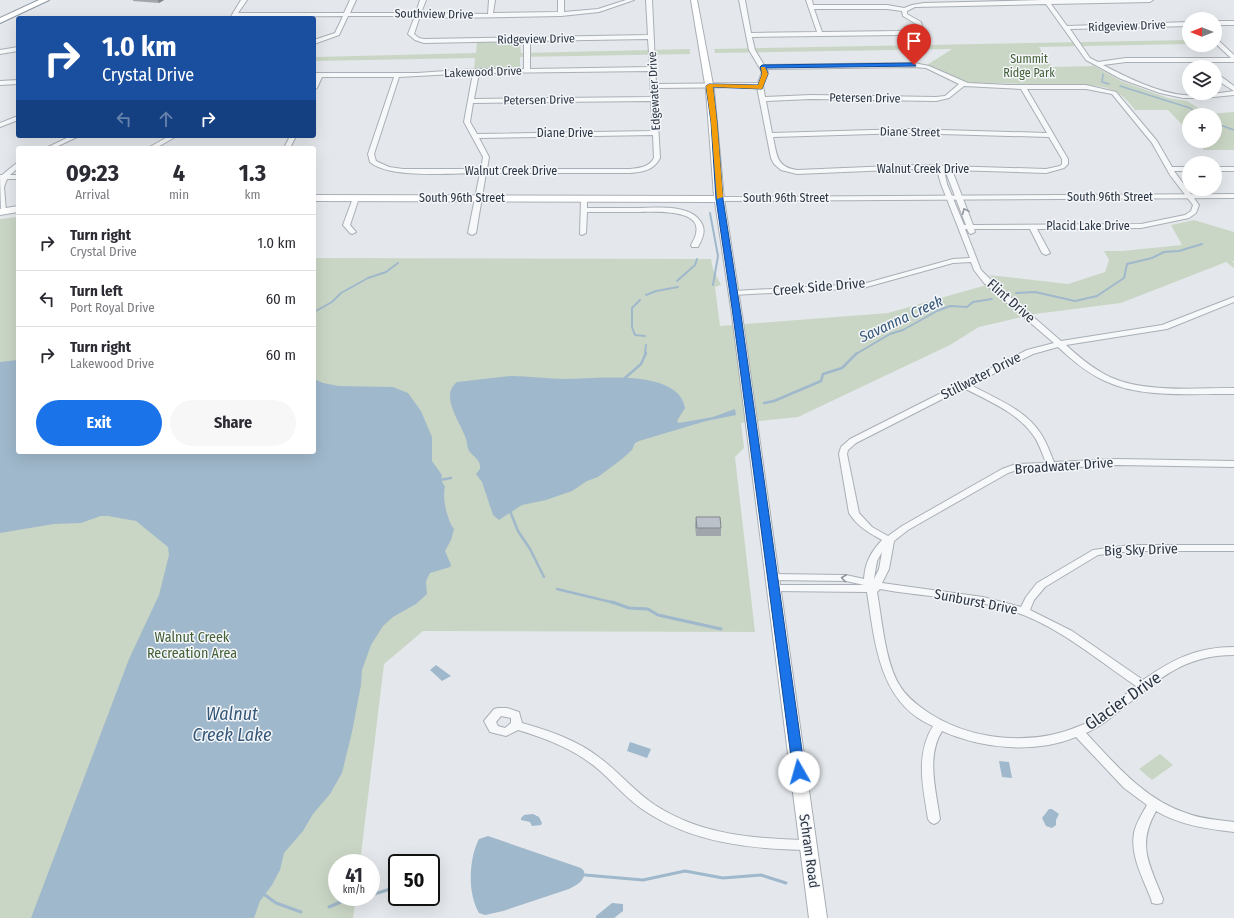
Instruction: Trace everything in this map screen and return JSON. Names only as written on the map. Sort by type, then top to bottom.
[{"type":"highway","points":[[0,14],[30,0]]},
{"type":"highway","points":[[0,21],[45,0]]},
{"type":"main road","name":"Schram Road","points":[[694,0],[714,122],[719,199],[734,293],[818,918]]},
{"type":"main road","name":"South 96th Street","points":[[316,198],[719,199]]},
{"type":"main road","points":[[1,211],[16,209]]},
{"type":"street","points":[[234,16],[244,0]]},
{"type":"street","points":[[316,42],[337,34],[353,0]]},
{"type":"street","points":[[417,14],[423,0]]},
{"type":"street","points":[[490,15],[492,0]]},
{"type":"street","points":[[561,0],[561,14]]},
{"type":"street","name":"Southview Drive","points":[[234,16],[347,14],[561,14],[599,10],[631,0]]},
{"type":"street","name":"Edgewater Drive","points":[[639,170],[650,167],[657,161],[649,0]]},
{"type":"street","points":[[742,0],[752,50],[765,74],[760,86],[769,135]]},
{"type":"street","points":[[809,0],[820,33]]},
{"type":"street","points":[[812,7],[887,7],[906,10],[919,6],[972,2],[1150,0]]},
{"type":"street","points":[[1047,2],[1086,57],[1122,78],[1176,97],[1188,98],[1234,93]]},
{"type":"street","points":[[749,35],[912,31],[918,28],[919,25],[905,15],[904,12],[906,10]]},
{"type":"street","name":"Ridgeview Drive","points":[[417,14],[410,34],[420,40],[651,37]]},
{"type":"street","points":[[1222,23],[1234,23]]},
{"type":"street","name":"Ridgeview Drive","points":[[1065,28],[1182,24]]},
{"type":"street","points":[[527,39],[527,70]]},
{"type":"street","points":[[1222,47],[1234,59]]},
{"type":"street","points":[[0,52],[16,49]]},
{"type":"street","points":[[1218,60],[1234,59]]},
{"type":"street","points":[[1096,64],[1126,60],[1182,61]]},
{"type":"street","points":[[762,67],[914,65],[927,67],[963,84],[1023,87],[1086,87],[1105,90],[1114,93],[1120,99],[1155,142],[1170,169],[1189,197]]},
{"type":"street","name":"Lakewood Drive","points":[[317,75],[397,75],[476,71],[653,69]]},
{"type":"street","points":[[472,233],[486,156],[467,122],[476,71]]},
{"type":"street","name":"Walnut Creek Drive","points":[[397,75],[370,158],[375,164],[382,168],[397,171],[639,170]]},
{"type":"street","points":[[1222,81],[1234,89]]},
{"type":"street","points":[[0,83],[16,82]]},
{"type":"street","name":"Petersen Drive","points":[[762,99],[811,96],[936,99],[948,97],[963,84]]},
{"type":"street","points":[[654,86],[760,86]]},
{"type":"street","points":[[1023,87],[1051,135]]},
{"type":"street","name":"Petersen Drive","points":[[471,101],[654,100]]},
{"type":"street","points":[[0,125],[16,119]]},
{"type":"street","name":"Diane Street","points":[[769,135],[818,135],[906,131],[1051,135]]},
{"type":"street","name":"Diane Drive","points":[[475,136],[527,134],[656,134]]},
{"type":"street","name":"Walnut Creek Drive","points":[[769,135],[776,161],[784,168],[807,172],[897,168],[1046,171],[1062,167],[1065,164],[1065,159],[1051,135]]},
{"type":"street","points":[[54,146],[72,138]]},
{"type":"street","points":[[155,146],[170,138]]},
{"type":"street","points":[[1,178],[16,166]]},
{"type":"street","name":"Flint Drive","points":[[940,168],[949,198],[962,227],[972,256],[982,275],[1093,372],[1126,386],[1162,391],[1234,391]]},
{"type":"street","points":[[948,168],[950,178],[970,227],[972,256]]},
{"type":"street","points":[[1170,169],[1182,169]]},
{"type":"street","points":[[1222,169],[1234,169]]},
{"type":"street","points":[[1,178],[16,177]]},
{"type":"street","points":[[1,178],[1,211]]},
{"type":"street","name":"South 96th Street","points":[[719,199],[1234,196]]},
{"type":"street","name":"Placid Lake Drive","points":[[962,227],[1141,226],[1187,217],[1194,212],[1196,205],[1189,197]]},
{"type":"street","points":[[352,232],[346,225],[356,198]]},
{"type":"street","points":[[582,233],[584,198]]},
{"type":"street","points":[[583,210],[667,210],[683,212],[696,218],[699,222],[700,239],[695,245]]},
{"type":"street","points":[[1032,226],[1046,253]]},
{"type":"street","name":"Creek Side Drive","points":[[734,293],[863,286],[972,256]]},
{"type":"street","name":"Stillwater Drive","points":[[889,540],[862,523],[854,513],[843,461],[844,449],[853,441],[1024,354],[1060,344],[1164,327],[1234,299]]},
{"type":"street","points":[[963,384],[1013,412],[1030,426],[1041,441],[1051,465]]},
{"type":"street","name":"Broadwater Drive","points":[[874,587],[868,568],[877,550],[905,528],[1005,471],[1023,466],[1128,462],[1185,465],[1234,464]]},
{"type":"street","points":[[874,587],[880,579],[883,571],[889,540]]},
{"type":"street","name":"Big Sky Drive","points":[[1024,611],[1030,599],[1041,585],[1096,552],[1131,548],[1234,548]]},
{"type":"street","name":"Sunburst Drive","points":[[773,582],[874,587],[983,600],[1024,611],[1068,634],[1144,686]]},
{"type":"street","name":"Glacier Drive","points":[[874,587],[886,662],[892,680],[903,697],[912,706],[940,725],[965,734],[1002,742],[1039,740],[1078,732],[1096,722],[1169,668],[1192,657],[1208,652],[1234,651]]},
{"type":"street","points":[[516,725],[551,736],[579,749],[608,771],[640,801],[672,820],[692,829],[737,842],[760,845],[808,845]]},
{"type":"street","points":[[934,819],[928,755],[930,742],[940,725]]},
{"type":"street","points":[[1078,732],[1130,787],[1154,804],[1197,822],[1234,827]]},
{"type":"street","points":[[1154,804],[1143,824],[1140,841],[1144,864],[1157,899]]},
{"type":"green space","name":"Summit Ridge Park","points":[[1182,40],[1182,44],[1039,47],[1052,67],[1094,66],[1121,81],[1168,98],[1187,101],[1198,108],[1182,108],[1182,125],[1168,110],[1135,110],[1120,94],[1103,87],[1087,85],[972,83],[961,80],[927,65],[952,49],[715,53],[714,49]]},
{"type":"green space","points":[[477,42],[520,42],[521,53],[690,49],[690,54],[520,57],[520,68],[474,69],[475,58],[316,61],[316,57],[476,53]]},
{"type":"green space","points":[[1234,112],[1234,150],[1204,150],[1202,148],[1222,148],[1222,113]]},
{"type":"green space","name":"Walnut Creek Recreation Area","points":[[16,217],[16,454],[316,454],[316,258],[711,259],[713,269],[721,285],[715,287],[720,326],[888,313],[997,282],[989,275],[1068,284],[1105,272],[1109,260],[1104,251],[1122,251],[1182,245],[1171,225],[1194,220],[1234,232],[1234,261],[1232,261],[1234,263],[1234,268],[1226,262],[1121,303],[1035,314],[979,327],[950,345],[798,417],[741,423],[744,448],[735,457],[755,632],[423,631],[384,664],[361,854],[328,854],[328,906],[355,906],[353,918],[0,918],[0,219]]},
{"type":"green space","points":[[1160,754],[1173,765],[1152,780],[1139,769]]},
{"type":"water","name":"Walnut Creek Lake","points":[[16,360],[16,454],[316,454],[316,380],[323,383],[339,386],[393,387],[408,393],[421,411],[432,437],[432,461],[442,475],[441,480],[445,487],[444,497],[446,508],[449,520],[454,529],[451,540],[445,551],[451,565],[450,567],[430,573],[426,581],[427,594],[416,604],[393,617],[383,626],[371,645],[362,670],[361,685],[352,732],[342,773],[330,794],[313,814],[303,831],[284,853],[280,870],[272,885],[260,901],[254,918],[31,918],[129,659],[159,595],[169,555],[168,547],[136,521],[108,516],[101,516],[81,523],[54,524],[0,533],[0,362]]},
{"type":"water","points":[[511,376],[566,379],[634,378],[652,381],[668,387],[679,395],[685,408],[677,421],[679,423],[713,417],[735,409],[736,415],[706,421],[639,441],[635,443],[632,450],[622,459],[598,477],[587,481],[572,491],[546,500],[522,505],[499,520],[493,515],[482,482],[476,474],[480,468],[480,464],[468,449],[466,439],[453,410],[450,395],[452,388],[457,382]]},
{"type":"water","points":[[436,665],[451,676],[442,681],[430,670]]},
{"type":"water","points":[[630,742],[651,749],[647,758],[627,751]]},
{"type":"water","points":[[999,761],[1009,762],[1012,778],[1002,777]]},
{"type":"water","points":[[1049,809],[1052,809],[1059,814],[1056,820],[1056,825],[1052,828],[1046,826],[1042,818]]},
{"type":"water","points":[[533,814],[539,817],[542,823],[541,825],[532,826],[530,822],[521,820],[524,815]]},
{"type":"water","points":[[488,836],[581,868],[584,871],[584,877],[578,884],[569,889],[503,911],[485,915],[479,913],[475,905],[471,886],[471,865],[479,839]]},
{"type":"water","points":[[612,903],[623,904],[623,911],[614,918],[596,918],[596,916]]},
{"type":"building","points":[[696,517],[720,517],[721,528],[697,528]]},
{"type":"waterway","points":[[1103,74],[1102,82],[1109,84]]},
{"type":"waterway","points":[[1120,86],[1190,108]]},
{"type":"waterway","points":[[1222,126],[1234,130]]},
{"type":"waterway","points":[[710,213],[718,256],[713,285]]},
{"type":"waterway","name":"Savanna Creek","points":[[1016,293],[1035,292],[1075,301],[1097,296],[1124,278],[1127,264],[1152,258],[1164,252],[1179,251],[1202,244]]},
{"type":"waterway","points":[[677,281],[695,265],[697,259]]},
{"type":"waterway","points":[[316,311],[332,302],[341,293],[368,278],[386,272],[398,263]]},
{"type":"waterway","points":[[646,295],[656,291],[678,287]]},
{"type":"waterway","name":"Savanna Creek","points":[[856,354],[890,334],[903,330],[937,311],[950,306],[967,307],[973,302],[992,299]]},
{"type":"waterway","points":[[640,300],[632,308],[632,327],[635,335],[645,336]]},
{"type":"waterway","points":[[645,354],[646,345]]},
{"type":"waterway","points":[[625,378],[641,364],[646,353]]},
{"type":"waterway","name":"Savanna Creek","points":[[764,403],[774,401],[821,381],[823,374],[842,368],[856,354]]},
{"type":"waterway","points":[[440,480],[451,478]]},
{"type":"waterway","points":[[510,511],[518,531],[530,549],[544,577]]},
{"type":"waterway","points":[[557,589],[614,603]]},
{"type":"waterway","points":[[614,603],[629,608],[648,609],[658,615],[721,629]]},
{"type":"waterway","points":[[585,875],[643,880],[685,871],[723,878],[761,875],[786,883]]},
{"type":"waterway","points":[[380,892],[388,890]]},
{"type":"waterway","points":[[265,895],[276,903],[301,912]]},
{"type":"slow traffic","points":[[719,197],[714,122],[709,86],[760,87],[760,84],[765,76],[763,68]]},
{"type":"route","points":[[799,772],[737,315],[719,199],[714,122],[709,86],[760,87],[760,84],[765,76],[765,72],[762,67],[914,65]]}]
